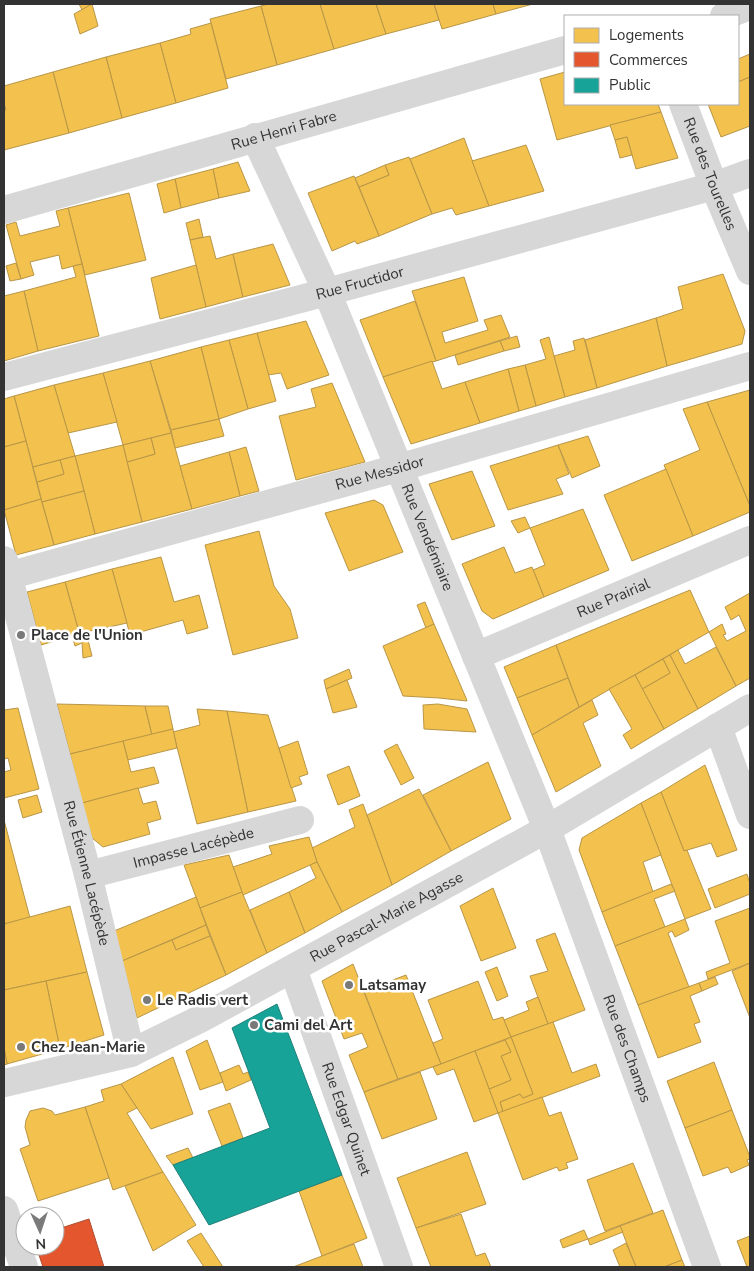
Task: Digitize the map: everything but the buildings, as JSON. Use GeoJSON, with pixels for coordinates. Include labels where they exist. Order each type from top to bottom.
{"type":"FeatureCollection","features":[{"type":"Feature","properties":{"kind":"street"},"geometry":{"type":"LineString","coordinates":[[727,15],[750,6]]}},
{"type":"Feature","properties":{"kind":"street","name":"Rue Henri Fabre"},"geometry":{"type":"LineString","coordinates":[[4,210],[564,50]]}},
{"type":"Feature","properties":{"kind":"street","name":"Rue des Tourelles"},"geometry":{"type":"LineString","coordinates":[[683,105],[714,186],[750,271]]}},
{"type":"Feature","properties":{"kind":"street","name":"Rue Vendémiaire"},"geometry":{"type":"LineString","coordinates":[[255,137],[327,292],[547,829]]}},
{"type":"Feature","properties":{"kind":"street","name":"Rue Fructidor"},"geometry":{"type":"LineString","coordinates":[[4,377],[327,292],[714,186],[750,173]]}},
{"type":"Feature","properties":{"kind":"street","name":"Rue Messidor"},"geometry":{"type":"LineString","coordinates":[[5,571],[398,468],[750,366]]}},
{"type":"Feature","properties":{"kind":"street","name":"Rue Prairial"},"geometry":{"type":"LineString","coordinates":[[476,656],[750,540]]}},
{"type":"Feature","properties":{"kind":"street","name":"Rue Étienne Lacépède"},"geometry":{"type":"LineString","coordinates":[[5,571],[88,875],[131,1053]]}},
{"type":"Feature","properties":{"kind":"street","name":"Rue Pascal-Marie Agasse"},"geometry":{"type":"LineString","coordinates":[[4,1082],[131,1053],[202,1018],[547,829],[750,708]]}},
{"type":"Feature","properties":{"kind":"street"},"geometry":{"type":"LineString","coordinates":[[718,727],[750,815]]}},
{"type":"Feature","properties":{"kind":"street","name":"Impasse Lacépède"},"geometry":{"type":"LineString","coordinates":[[88,875],[300,820]]}},
{"type":"Feature","properties":{"kind":"street","name":"Rue des Champs"},"geometry":{"type":"LineString","coordinates":[[547,829],[707,1267]]}},
{"type":"Feature","properties":{"kind":"street","name":"Rue Edgar Quinet"},"geometry":{"type":"LineString","coordinates":[[293,969],[399,1267]]}},
{"type":"Feature","properties":{"kind":"street"},"geometry":{"type":"LineString","coordinates":[[4,1210],[24,1267]]}},
{"type":"Feature","properties":{"kind":"place","name":"Place de l'Union"},"geometry":{"type":"Point","coordinates":[21,635]}},
{"type":"Feature","properties":{"kind":"place","name":"Latsamay"},"geometry":{"type":"Point","coordinates":[349,985]}},
{"type":"Feature","properties":{"kind":"place","name":"Le Radis vert"},"geometry":{"type":"Point","coordinates":[147,1000]}},
{"type":"Feature","properties":{"kind":"place","name":"Cami del Art"},"geometry":{"type":"Point","coordinates":[254,1025]}},
{"type":"Feature","properties":{"kind":"place","name":"Chez Jean-Marie"},"geometry":{"type":"Point","coordinates":[21,1047]}}]}
